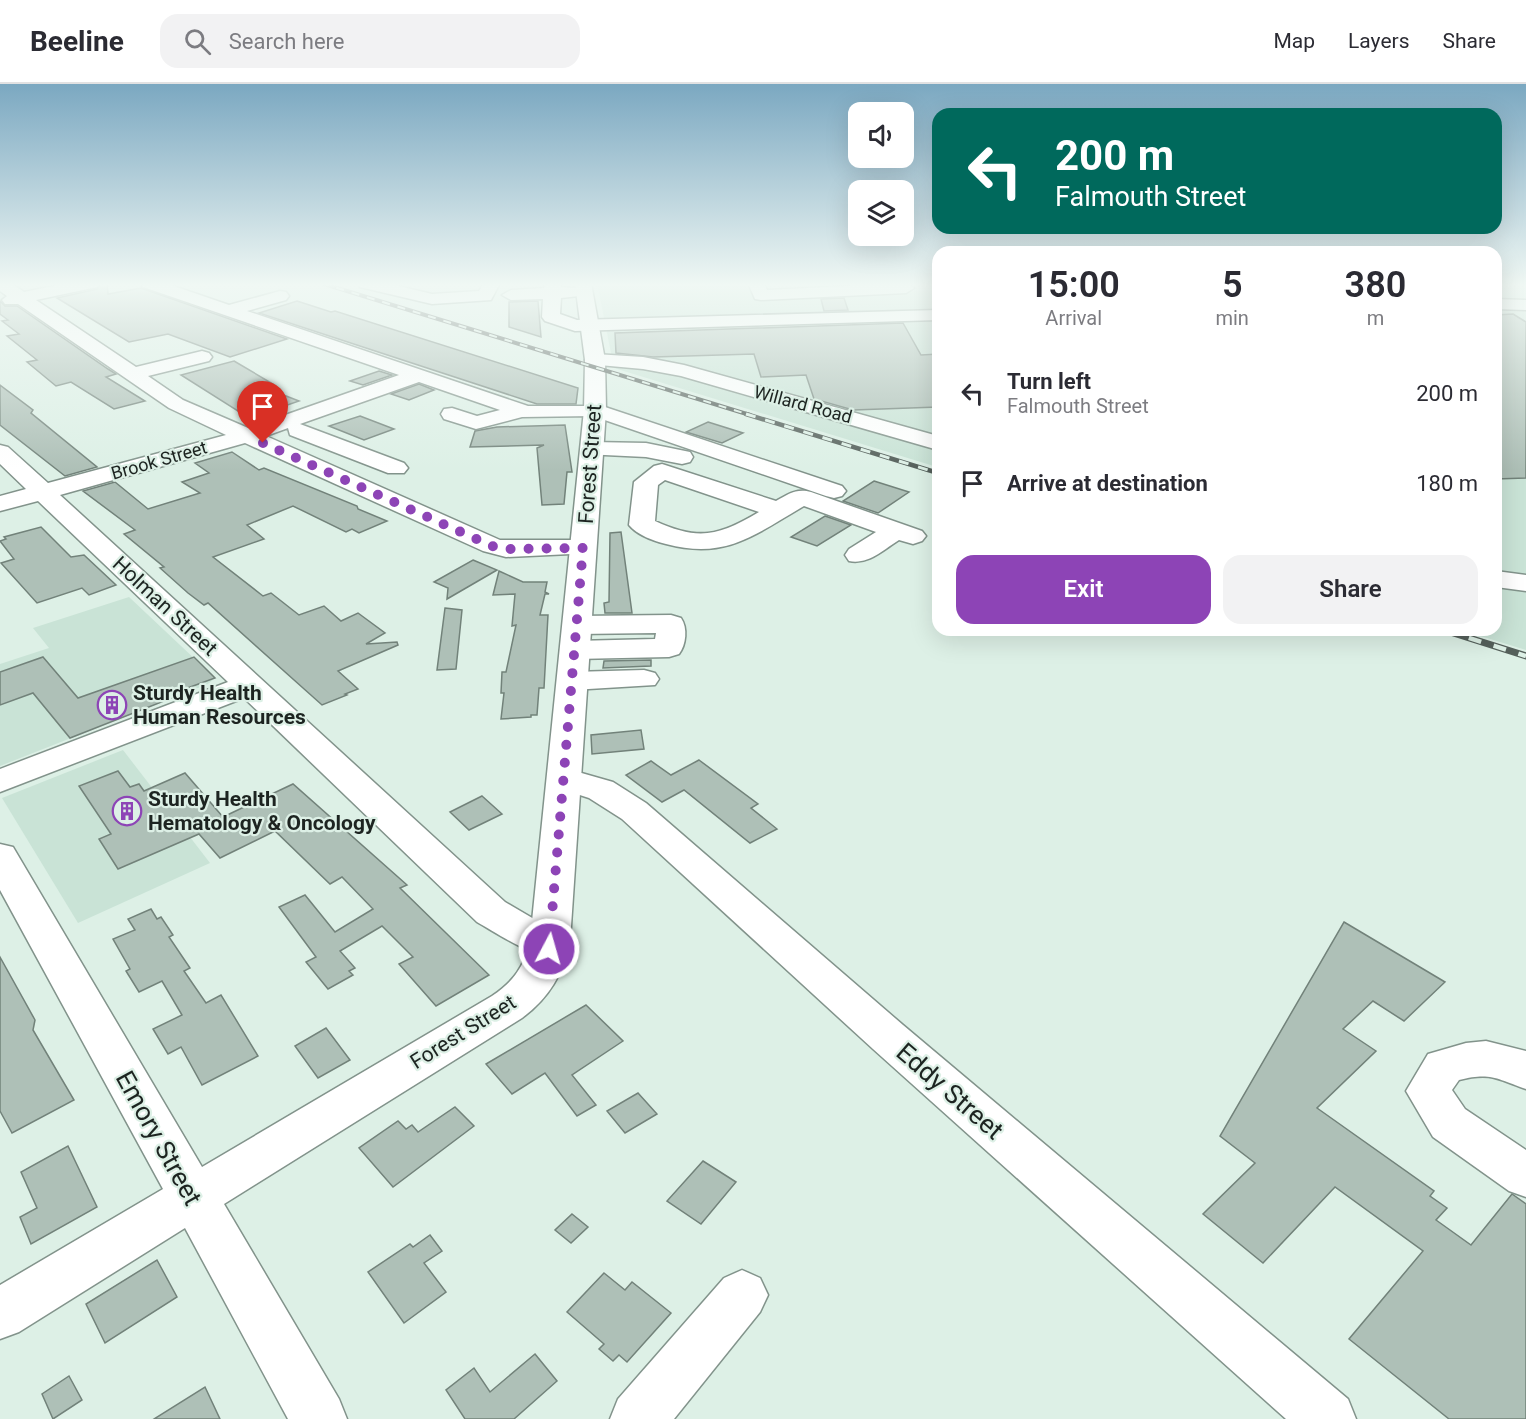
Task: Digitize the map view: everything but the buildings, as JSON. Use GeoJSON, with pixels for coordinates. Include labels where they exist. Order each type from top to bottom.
{"type":"FeatureCollection","features":[{"type":"Feature","properties":{"kind":"street"},"geometry":{"type":"LineString","coordinates":[[90,345],[176,404],[492,546],[506,549],[583,548]]}},
{"type":"Feature","properties":{"kind":"street"},"geometry":{"type":"LineString","coordinates":[[333,345],[522,411],[536,413],[595,410],[834,491]]}},
{"type":"Feature","properties":{"kind":"street","name":"Forest Street"},"geometry":{"type":"LineString","coordinates":[[0,1314],[516,1001],[539,977],[550,941],[564,778],[595,410],[593,345]]}},
{"type":"Feature","properties":{"kind":"street","name":"Willard Road"},"geometry":{"type":"LineString","coordinates":[[599,345],[643,363],[678,369],[932,441]]}},
{"type":"Feature","properties":{"kind":"street"},"geometry":{"type":"LineString","coordinates":[[132,374],[202,357]]}},
{"type":"Feature","properties":{"kind":"street","name":"Brook Street"},"geometry":{"type":"LineString","coordinates":[[0,504],[246,435],[419,375]]}},
{"type":"Feature","properties":{"kind":"street"},"geometry":{"type":"LineString","coordinates":[[452,414],[476,423],[522,411]]}},
{"type":"Feature","properties":{"kind":"street"},"geometry":{"type":"LineString","coordinates":[[298,430],[396,468]]}},
{"type":"Feature","properties":{"kind":"street"},"geometry":{"type":"LineString","coordinates":[[295,457],[332,443]]}},
{"type":"Feature","properties":{"kind":"street"},"geometry":{"type":"LineString","coordinates":[[592,449],[646,450],[680,456],[904,533],[858,555]]}},
{"type":"Feature","properties":{"kind":"street","name":"Holman Street"},"geometry":{"type":"LineString","coordinates":[[0,452],[491,912],[520,929],[550,941]]}},
{"type":"Feature","properties":{"kind":"street"},"geometry":{"type":"LineString","coordinates":[[778,510],[662,471],[646,482],[642,525],[663,536],[695,544],[709,544],[726,539],[778,510],[801,497]]}},
{"type":"Feature","properties":{"kind":"street"},"geometry":{"type":"LineString","coordinates":[[1502,580],[1526,583]]}},
{"type":"Feature","properties":{"kind":"street"},"geometry":{"type":"LineString","coordinates":[[574,652],[644,679]]}},
{"type":"Feature","properties":{"kind":"street"},"geometry":{"type":"LineString","coordinates":[[0,781],[249,685]]}},
{"type":"Feature","properties":{"kind":"street","name":"Eddy Street"},"geometry":{"type":"LineString","coordinates":[[564,778],[601,789],[634,811],[888,1037],[1328,1419]]}},
{"type":"Feature","properties":{"kind":"street","name":"Emory Street"},"geometry":{"type":"LineString","coordinates":[[0,856],[319,1419]]}},
{"type":"Feature","properties":{"kind":"street"},"geometry":{"type":"LineString","coordinates":[[1526,1071],[1513,1063],[1477,1056],[1444,1066],[1428,1091],[1449,1123],[1526,1176]]}},
{"type":"Feature","properties":{"kind":"street"},"geometry":{"type":"LineString","coordinates":[[638,1419],[742,1295]]}},
{"type":"Feature","properties":{"kind":"shaded area"},"geometry":{"type":"Polygon","coordinates":[[[609,345],[932,345],[932,465],[614,368],[609,345]]]}},
{"type":"Feature","properties":{"kind":"shaded area"},"geometry":{"type":"Polygon","coordinates":[[[1502,345],[1526,345],[1526,650],[1480,636],[1502,636],[1502,345]]]}},
{"type":"Feature","properties":{"kind":"shaded area"},"geometry":{"type":"Polygon","coordinates":[[[129,597],[215,678],[208,684],[0,766],[0,664],[49,648],[33,628],[129,597]]]}},
{"type":"Feature","properties":{"kind":"shaded area"},"geometry":{"type":"Polygon","coordinates":[[[123,750],[210,863],[78,923],[2,798],[123,750]]]}},
{"type":"Feature","properties":{"kind":"railway"},"geometry":{"type":"LineString","coordinates":[[523,345],[750,415]]}},
{"type":"Feature","properties":{"kind":"railway"},"geometry":{"type":"LineString","coordinates":[[746,414],[932,471]]}},
{"type":"Feature","properties":{"kind":"railway"},"geometry":{"type":"LineString","coordinates":[[1463,636],[1526,656]]}},
{"type":"Feature","properties":{"kind":"place","name":"Sturdy Health Human Resources"},"geometry":{"type":"Point","coordinates":[112,705]}},
{"type":"Feature","properties":{"kind":"place","name":"Sturdy Health Hematology & Oncology"},"geometry":{"type":"Point","coordinates":[127,811]}},
{"type":"Feature","properties":{"kind":"route"},"geometry":{"type":"LineString","coordinates":[[263,443],[492,546],[506,549],[583,548],[549,949]]}}]}
